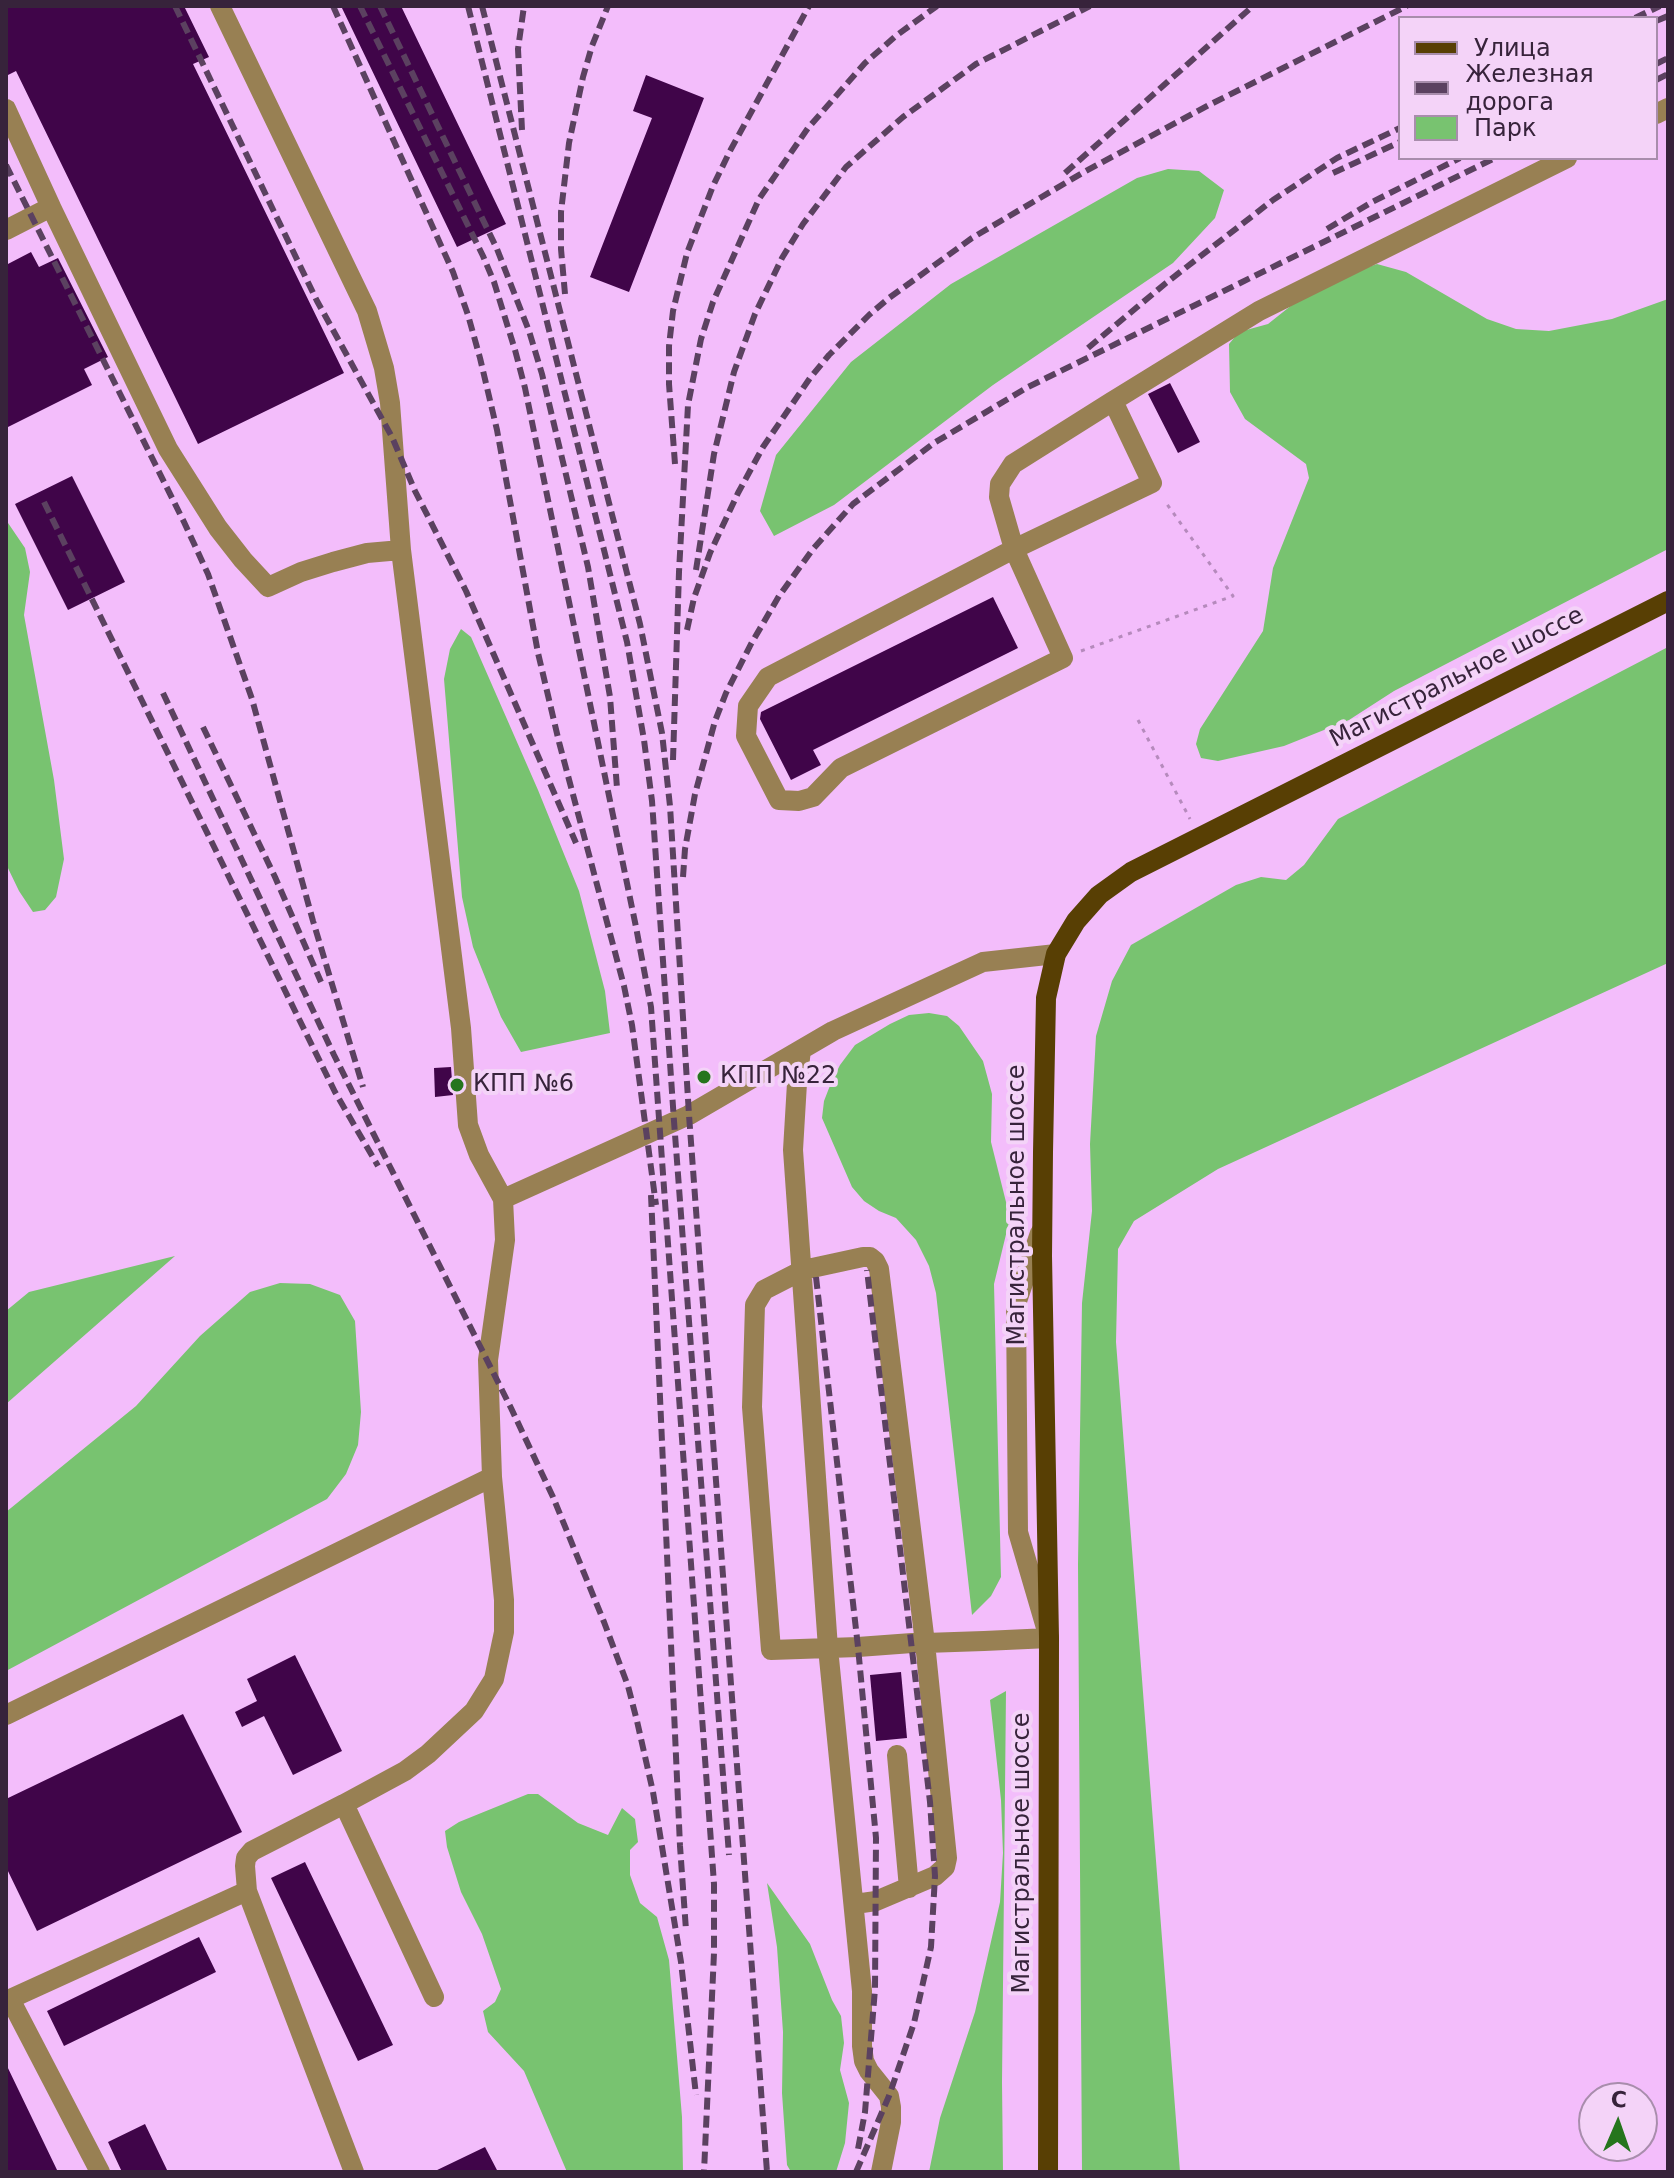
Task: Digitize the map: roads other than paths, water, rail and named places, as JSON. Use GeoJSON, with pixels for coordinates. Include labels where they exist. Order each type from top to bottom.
{"type":"FeatureCollection","features":[{"type":"Feature","properties":{"kind":"main road","name":"Магистральное шоссе"},"geometry":{"type":"LineString","coordinates":[[1048,2172],[1049,1638],[1042,1228],[1045,1013],[1056,954],[1076,921],[1099,895],[1131,872],[1668,601]]}},
{"type":"Feature","properties":{"kind":"lane"},"geometry":{"type":"LineString","coordinates":[[220,6],[367,311],[377,340],[390,403],[401,550],[458,1003],[468,1125],[479,1155],[503,1199],[505,1240],[488,1360],[492,1477],[504,1600],[504,1632],[494,1679],[474,1711],[405,1771],[252,1851],[246,1858],[247,1891],[354,2172]]}},
{"type":"Feature","properties":{"kind":"lane"},"geometry":{"type":"LineString","coordinates":[[6,109],[168,449],[218,528],[243,560],[268,587],[333,562],[367,553],[401,550]]}},
{"type":"Feature","properties":{"kind":"lane"},"geometry":{"type":"LineString","coordinates":[[1113,401],[1152,483],[1014,549],[768,677],[748,706],[746,736],[779,800],[799,801],[813,797],[841,768],[1063,658],[1014,549],[999,497],[1000,484],[1013,464],[1113,401],[1259,311],[1563,160]]}},
{"type":"Feature","properties":{"kind":"lane"},"geometry":{"type":"LineString","coordinates":[[6,230],[51,207]]}},
{"type":"Feature","properties":{"kind":"lane"},"geometry":{"type":"LineString","coordinates":[[503,1199],[689,1115],[833,1031],[983,962],[1056,954]]}},
{"type":"Feature","properties":{"kind":"lane"},"geometry":{"type":"LineString","coordinates":[[801,1050],[793,1150],[828,1648],[855,1904],[864,2061],[889,2096],[891,2107],[881,2172]]}},
{"type":"Feature","properties":{"kind":"lane"},"geometry":{"type":"LineString","coordinates":[[855,1904],[876,1901],[942,1872],[947,1858],[925,1643],[879,1269],[870,1257],[863,1257],[803,1270],[764,1290],[755,1305],[752,1407],[771,1650],[828,1648],[925,1643],[1049,1638],[1018,1532],[1016,1304],[1042,1228]]}},
{"type":"Feature","properties":{"kind":"lane"},"geometry":{"type":"LineString","coordinates":[[6,1715],[492,1477]]}},
{"type":"Feature","properties":{"kind":"lane"},"geometry":{"type":"LineString","coordinates":[[897,1755],[909,1888]]}},
{"type":"Feature","properties":{"kind":"lane"},"geometry":{"type":"LineString","coordinates":[[344,1804],[434,1997]]}},
{"type":"Feature","properties":{"kind":"lane"},"geometry":{"type":"LineString","coordinates":[[100,2172],[10,1999],[247,1891]]}},
{"type":"Feature","properties":{"kind":"railway"},"geometry":{"type":"LineString","coordinates":[[175,6],[317,301],[392,437],[415,491],[466,591],[576,843]]}},
{"type":"Feature","properties":{"kind":"railway"},"geometry":{"type":"LineString","coordinates":[[333,6],[453,272],[480,358],[497,430],[538,653],[624,986],[656,1205]]}},
{"type":"Feature","properties":{"kind":"railway"},"geometry":{"type":"LineString","coordinates":[[360,6],[483,256],[515,350],[651,1007],[714,1884],[704,2172]]}},
{"type":"Feature","properties":{"kind":"railway"},"geometry":{"type":"LineString","coordinates":[[380,6],[497,249],[529,331],[588,567],[610,697],[617,788]]}},
{"type":"Feature","properties":{"kind":"railway"},"geometry":{"type":"LineString","coordinates":[[468,6],[627,642],[644,740],[652,801],[729,1855]]}},
{"type":"Feature","properties":{"kind":"railway"},"geometry":{"type":"LineString","coordinates":[[482,6],[640,624],[662,733],[670,806],[689,1115],[767,2172]]}},
{"type":"Feature","properties":{"kind":"railway"},"geometry":{"type":"LineString","coordinates":[[522,130],[518,49],[524,6]]}},
{"type":"Feature","properties":{"kind":"railway"},"geometry":{"type":"LineString","coordinates":[[565,294],[561,212],[569,143],[583,77],[608,6]]}},
{"type":"Feature","properties":{"kind":"railway"},"geometry":{"type":"LineString","coordinates":[[675,464],[669,346],[673,311],[687,253],[730,151],[809,6]]}},
{"type":"Feature","properties":{"kind":"railway"},"geometry":{"type":"LineString","coordinates":[[673,760],[688,405],[701,339],[713,302],[759,199],[808,128],[865,63],[937,6]]}},
{"type":"Feature","properties":{"kind":"railway"},"geometry":{"type":"LineString","coordinates":[[696,570],[714,454],[734,372],[755,314],[782,258],[803,224],[846,167],[903,117],[976,64],[1090,6]]}},
{"type":"Feature","properties":{"kind":"railway"},"geometry":{"type":"LineString","coordinates":[[1065,173],[1253,6]]}},
{"type":"Feature","properties":{"kind":"railway"},"geometry":{"type":"LineString","coordinates":[[687,630],[694,598],[710,553],[763,447],[810,378],[869,315],[972,238],[1084,172],[1209,105],[1407,6]]}},
{"type":"Feature","properties":{"kind":"railway"},"geometry":{"type":"LineString","coordinates":[[1639,16],[1660,6]]}},
{"type":"Feature","properties":{"kind":"railway"},"geometry":{"type":"LineString","coordinates":[[1658,20],[1668,16]]}},
{"type":"Feature","properties":{"kind":"railway"},"geometry":{"type":"LineString","coordinates":[[1658,63],[1668,58]]}},
{"type":"Feature","properties":{"kind":"railway"},"geometry":{"type":"LineString","coordinates":[[1658,79],[1668,74]]}},
{"type":"Feature","properties":{"kind":"railway"},"geometry":{"type":"LineString","coordinates":[[1088,348],[1273,200],[1337,158],[1398,129]]}},
{"type":"Feature","properties":{"kind":"railway"},"geometry":{"type":"LineString","coordinates":[[1333,173],[1398,143]]}},
{"type":"Feature","properties":{"kind":"railway"},"geometry":{"type":"LineString","coordinates":[[1327,229],[1372,202],[1456,160]]}},
{"type":"Feature","properties":{"kind":"railway"},"geometry":{"type":"LineString","coordinates":[[683,877],[695,794],[726,693],[779,596],[813,549],[853,504],[934,443],[1028,387],[1491,160]]}},
{"type":"Feature","properties":{"kind":"railway"},"geometry":{"type":"LineString","coordinates":[[6,165],[208,574],[252,699],[313,921],[363,1087]]}},
{"type":"Feature","properties":{"kind":"railway"},"geometry":{"type":"LineString","coordinates":[[44,502],[335,1092],[378,1166]]}},
{"type":"Feature","properties":{"kind":"railway"},"geometry":{"type":"LineString","coordinates":[[163,693],[334,1055],[511,1408],[553,1497],[604,1622],[628,1686],[653,1792],[681,1962],[696,2095]]}},
{"type":"Feature","properties":{"kind":"railway"},"geometry":{"type":"LineString","coordinates":[[203,727],[321,982]]}},
{"type":"Feature","properties":{"kind":"railway"},"geometry":{"type":"LineString","coordinates":[[651,1195],[686,1930]]}},
{"type":"Feature","properties":{"kind":"railway"},"geometry":{"type":"LineString","coordinates":[[856,2172],[889,2096],[914,2023],[931,1947],[935,1876],[930,1802],[867,1270]]}},
{"type":"Feature","properties":{"kind":"railway"},"geometry":{"type":"LineString","coordinates":[[816,1277],[858,1647],[876,1838],[875,1989],[865,2112],[858,2149]]}},
{"type":"Feature","properties":{"kind":"place","name":"КПП №22"},"geometry":{"type":"Point","coordinates":[704,1077]}},
{"type":"Feature","properties":{"kind":"place","name":"КПП №6"},"geometry":{"type":"Point","coordinates":[457,1085]}}]}
